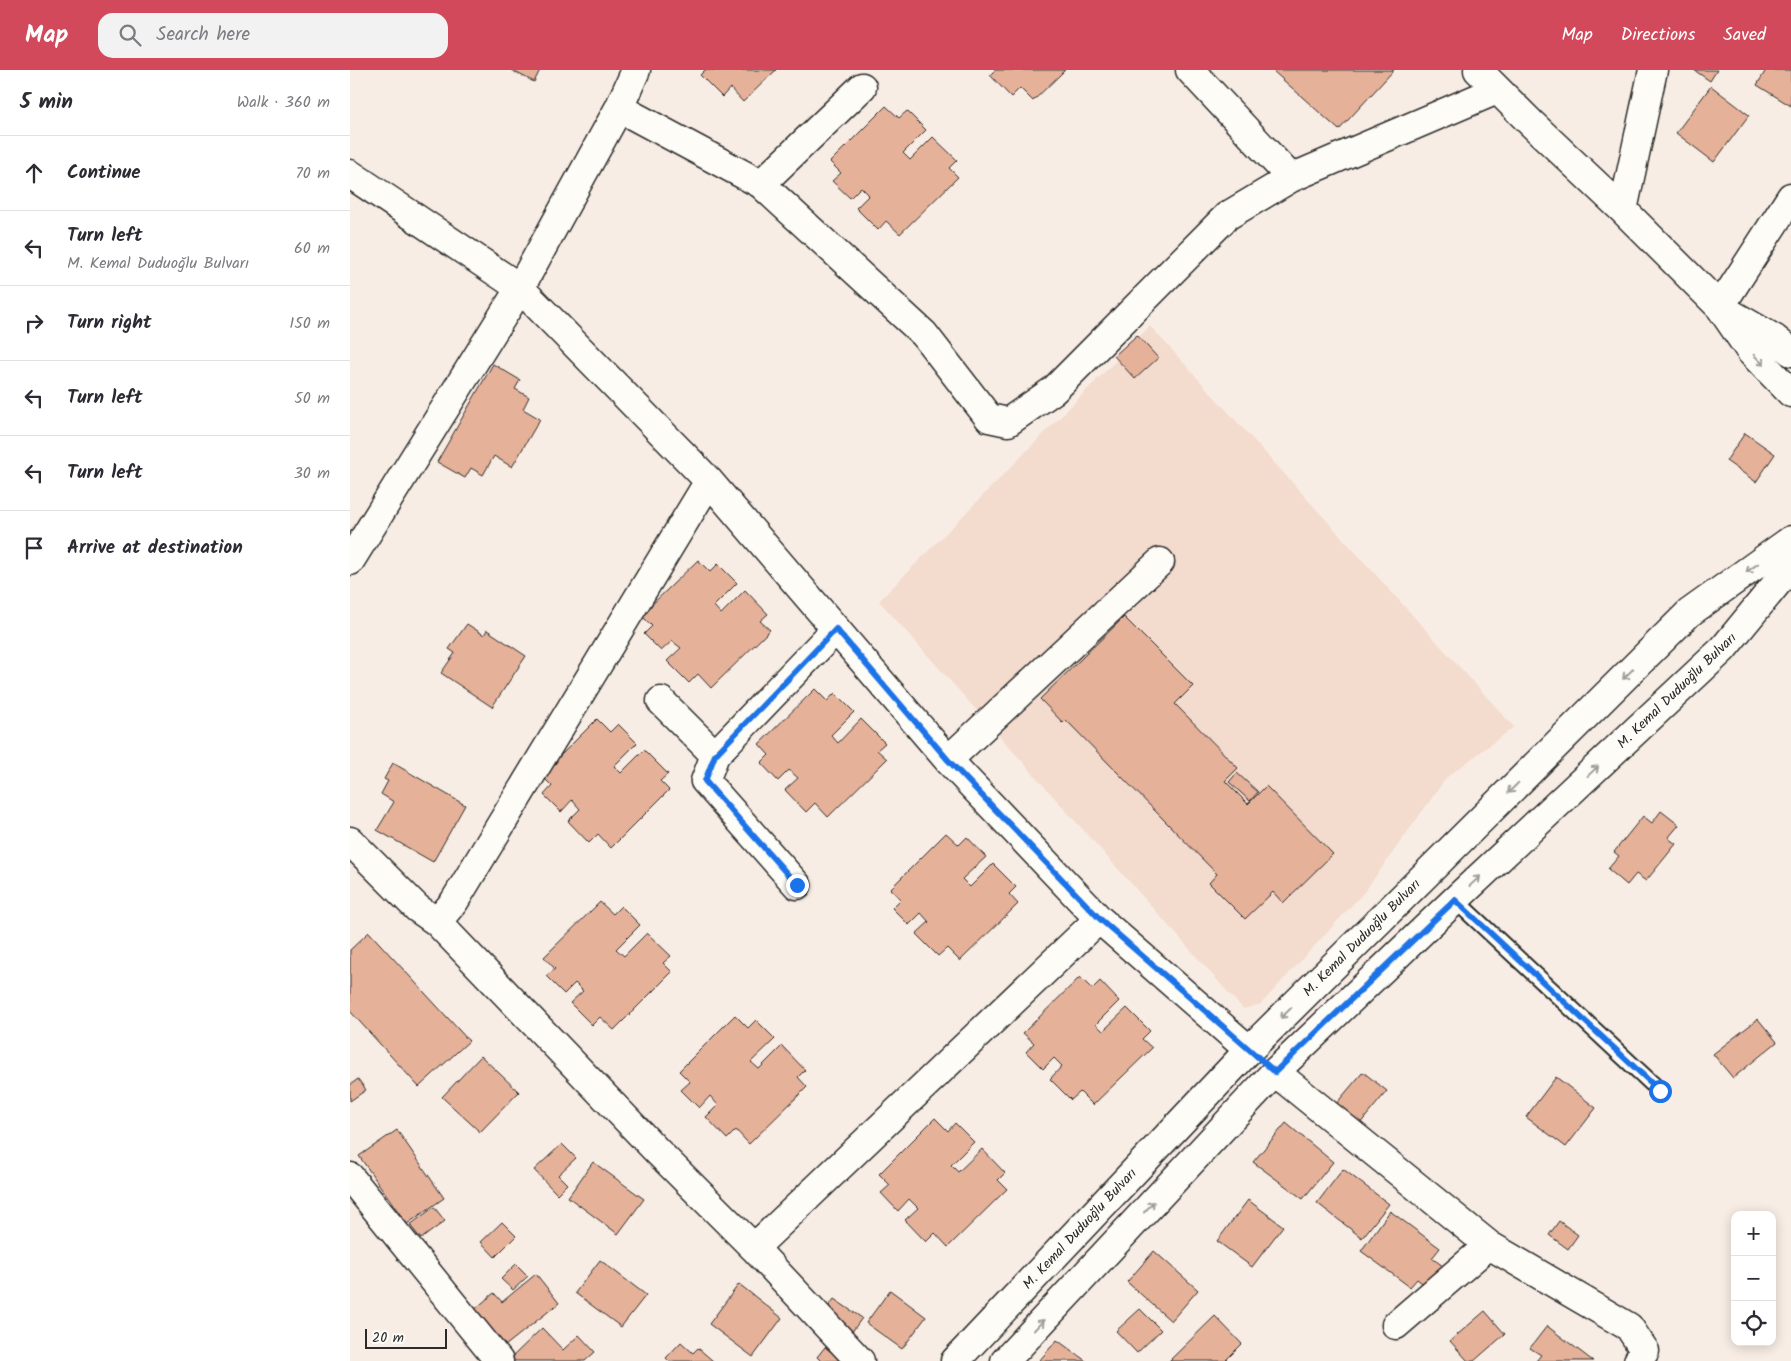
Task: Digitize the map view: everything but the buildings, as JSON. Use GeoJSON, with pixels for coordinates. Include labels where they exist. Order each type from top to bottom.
{"type":"FeatureCollection","features":[{"type":"Feature","properties":{"kind":"street"},"geometry":{"type":"LineString","coordinates":[[350,561],[520,288],[619,108],[636,70]]}},
{"type":"Feature","properties":{"kind":"street"},"geometry":{"type":"LineString","coordinates":[[1190,70],[1291,178]]}},
{"type":"Feature","properties":{"kind":"street"},"geometry":{"type":"LineString","coordinates":[[1478,70],[1720,307],[1751,352],[1791,393]]}},
{"type":"Feature","properties":{"kind":"street"},"geometry":{"type":"LineString","coordinates":[[1623,210],[1653,70]]}},
{"type":"Feature","properties":{"kind":"street"},"geometry":{"type":"LineString","coordinates":[[761,184],[862,87]]}},
{"type":"Feature","properties":{"kind":"street"},"geometry":{"type":"LineString","coordinates":[[619,108],[761,184],[924,334],[989,418],[1008,422],[1054,390],[1227,216],[1291,178],[1497,90]]}},
{"type":"Feature","properties":{"kind":"street"},"geometry":{"type":"LineString","coordinates":[[350,174],[520,288],[709,482],[948,760],[1099,918],[1275,1072],[1489,1245],[1629,1327],[1649,1358]]}},
{"type":"Feature","properties":{"kind":"street"},"geometry":{"type":"LineString","coordinates":[[1720,307],[1791,198]]}},
{"type":"Feature","properties":{"kind":"street"},"geometry":{"type":"LineString","coordinates":[[1720,307],[1775,340],[1791,352]]}},
{"type":"Feature","properties":{"kind":"street"},"geometry":{"type":"LineString","coordinates":[[437,922],[454,902],[709,482]]}},
{"type":"Feature","properties":{"kind":"street","name":"M. Kemal Duduoğlu Bulvarı"},"geometry":{"type":"LineString","coordinates":[[955,1361],[1249,1050],[1690,613],[1791,540]]}},
{"type":"Feature","properties":{"kind":"street"},"geometry":{"type":"LineString","coordinates":[[948,760],[1160,562]]}},
{"type":"Feature","properties":{"kind":"street","name":"M. Kemal Duduoğlu Bulvarı"},"geometry":{"type":"LineString","coordinates":[[1005,1361],[1275,1072],[1723,649],[1791,566]]}},
{"type":"Feature","properties":{"kind":"street"},"geometry":{"type":"LineString","coordinates":[[797,885],[705,781],[715,755],[836,629]]}},
{"type":"Feature","properties":{"kind":"street"},"geometry":{"type":"LineString","coordinates":[[661,701],[715,755]]}},
{"type":"Feature","properties":{"kind":"street"},"geometry":{"type":"LineString","coordinates":[[350,841],[417,908],[437,922],[656,1150],[754,1248],[860,1361]]}},
{"type":"Feature","properties":{"kind":"street"},"geometry":{"type":"LineString","coordinates":[[754,1248],[1099,918]]}},
{"type":"Feature","properties":{"kind":"street"},"geometry":{"type":"LineString","coordinates":[[350,1177],[499,1361]]}},
{"type":"Feature","properties":{"kind":"street"},"geometry":{"type":"LineString","coordinates":[[1396,1325],[1489,1245]]}},
{"type":"Feature","properties":{"kind":"lane"},"geometry":{"type":"LineString","coordinates":[[1455,900],[1660,1091]]}},
{"type":"Feature","properties":{"kind":"shaded area"},"geometry":{"type":"Polygon","coordinates":[[[1150,326],[1514,727],[1447,777],[1365,891],[1261,1004],[1243,1009],[879,601],[1150,326]]]}},
{"type":"Feature","properties":{"kind":"route"},"geometry":{"type":"LineString","coordinates":[[797,885],[705,781],[715,755],[836,629],[948,760],[1099,918],[1275,1072],[1455,900],[1660,1091]]}}]}
